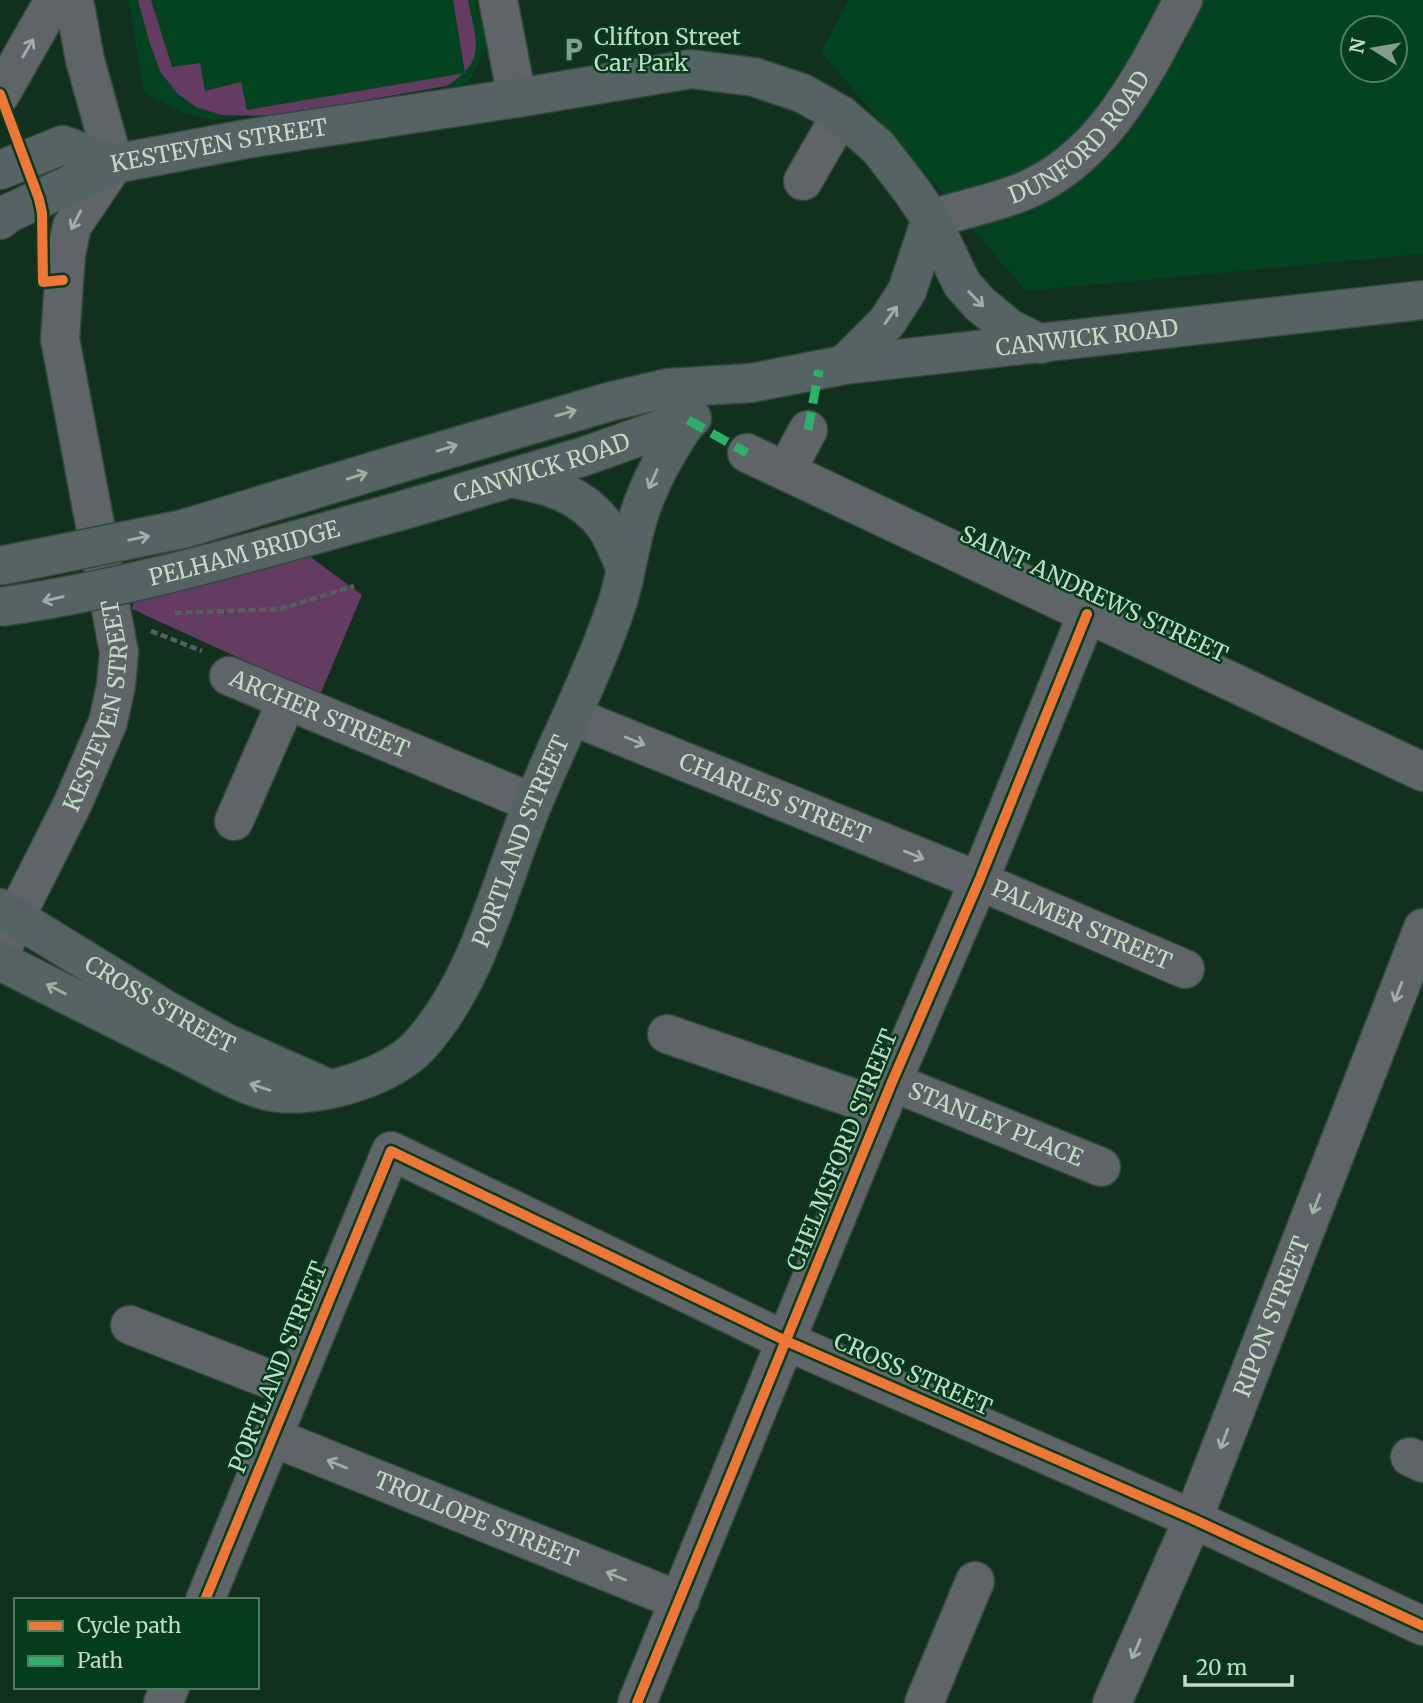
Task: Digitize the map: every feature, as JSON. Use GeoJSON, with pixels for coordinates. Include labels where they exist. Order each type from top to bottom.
{"type":"FeatureCollection","features":[{"type":"Feature","properties":{"kind":"main road","name":"KESTEVEN STREET"},"geometry":{"type":"LineString","coordinates":[[114,164],[246,139],[691,69],[754,77],[802,93],[841,115],[878,147],[931,219],[962,284],[979,304],[1009,327],[1041,344]]}},
{"type":"Feature","properties":{"kind":"main road"},"geometry":{"type":"LineString","coordinates":[[0,170],[63,145],[114,164]]}},
{"type":"Feature","properties":{"kind":"main road"},"geometry":{"type":"LineString","coordinates":[[0,220],[7,214],[114,164]]}},
{"type":"Feature","properties":{"kind":"main road"},"geometry":{"type":"LineString","coordinates":[[844,365],[887,322],[907,291],[931,219]]}},
{"type":"Feature","properties":{"kind":"main road","name":"CANWICK ROAD"},"geometry":{"type":"LineString","coordinates":[[394,465],[612,401],[668,388],[751,383],[844,365],[1423,300]]}},
{"type":"Feature","properties":{"kind":"main road","name":"CANWICK ROAD"},"geometry":{"type":"LineString","coordinates":[[404,510],[515,479],[688,421],[751,383]]}},
{"type":"Feature","properties":{"kind":"main road","name":"PORTLAND STREET"},"geometry":{"type":"LineString","coordinates":[[365,1080],[389,1069],[417,1049],[443,1016],[472,962],[533,803],[572,716],[618,600],[640,512],[651,484],[666,452],[688,421]]}},
{"type":"Feature","properties":{"kind":"main road","name":"PELHAM BRIDGE"},"geometry":{"type":"LineString","coordinates":[[0,566],[183,529],[394,465]]}},
{"type":"Feature","properties":{"kind":"main road"},"geometry":{"type":"LineString","coordinates":[[515,479],[542,483],[563,491],[589,507],[607,528],[625,567]]}},
{"type":"Feature","properties":{"kind":"main road","name":"PELHAM BRIDGE"},"geometry":{"type":"LineString","coordinates":[[0,607],[40,602],[219,561],[404,510]]}},
{"type":"Feature","properties":{"kind":"main road","name":"CROSS STREET"},"geometry":{"type":"LineString","coordinates":[[8,912],[214,1037],[327,1088]]}},
{"type":"Feature","properties":{"kind":"main road","name":"CROSS STREET"},"geometry":{"type":"LineString","coordinates":[[0,961],[134,1029],[264,1090],[295,1094],[365,1080]]}},
{"type":"Feature","properties":{"kind":"street"},"geometry":{"type":"LineString","coordinates":[[0,95],[54,0]]}},
{"type":"Feature","properties":{"kind":"street"},"geometry":{"type":"LineString","coordinates":[[74,0],[85,60],[114,164]]}},
{"type":"Feature","properties":{"kind":"street"},"geometry":{"type":"LineString","coordinates":[[498,0],[517,98]]}},
{"type":"Feature","properties":{"kind":"street","name":"DUNFORD ROAD"},"geometry":{"type":"LineString","coordinates":[[931,219],[1020,193],[1050,178],[1076,160],[1104,131],[1139,80],[1183,0]]}},
{"type":"Feature","properties":{"kind":"street"},"geometry":{"type":"LineString","coordinates":[[803,181],[841,115]]}},
{"type":"Feature","properties":{"kind":"street","name":"KESTEVEN STREET"},"geometry":{"type":"LineString","coordinates":[[0,955],[8,912],[72,803],[108,722],[116,685],[119,652],[60,339],[66,254],[72,226],[114,164]]}},
{"type":"Feature","properties":{"kind":"street"},"geometry":{"type":"LineString","coordinates":[[786,471],[808,429]]}},
{"type":"Feature","properties":{"kind":"street","name":"SAINT ANDREWS STREET"},"geometry":{"type":"LineString","coordinates":[[747,453],[1423,772]]}},
{"type":"Feature","properties":{"kind":"street","name":"CHELMSFORD STREET"},"geometry":{"type":"LineString","coordinates":[[637,1703],[887,1095],[979,881],[1087,614]]}},
{"type":"Feature","properties":{"kind":"street","name":"ARCHER STREET"},"geometry":{"type":"LineString","coordinates":[[229,676],[533,803]]}},
{"type":"Feature","properties":{"kind":"street"},"geometry":{"type":"LineString","coordinates":[[234,821],[287,700]]}},
{"type":"Feature","properties":{"kind":"street","name":"CHARLES STREET"},"geometry":{"type":"LineString","coordinates":[[572,716],[979,881]]}},
{"type":"Feature","properties":{"kind":"street","name":"PALMER STREET"},"geometry":{"type":"LineString","coordinates":[[979,881],[1185,969]]}},
{"type":"Feature","properties":{"kind":"street","name":"RIPON STREET"},"geometry":{"type":"LineString","coordinates":[[1112,1703],[1193,1519],[1423,928]]}},
{"type":"Feature","properties":{"kind":"street","name":"STANLEY PLACE"},"geometry":{"type":"LineString","coordinates":[[667,1034],[887,1095],[1101,1167]]}},
{"type":"Feature","properties":{"kind":"street","name":"CROSS STREET"},"geometry":{"type":"LineString","coordinates":[[391,1151],[786,1341],[1193,1519],[1423,1626]]}},
{"type":"Feature","properties":{"kind":"street","name":"PORTLAND STREET"},"geometry":{"type":"LineString","coordinates":[[206,1598],[391,1151]]}},
{"type":"Feature","properties":{"kind":"street"},"geometry":{"type":"LineString","coordinates":[[130,1325],[292,1388]]}},
{"type":"Feature","properties":{"kind":"street","name":"TROLLOPE STREET"},"geometry":{"type":"LineString","coordinates":[[272,1437],[680,1601]]}},
{"type":"Feature","properties":{"kind":"street"},"geometry":{"type":"LineString","coordinates":[[924,1703],[975,1581]]}},
{"type":"Feature","properties":{"kind":"path"},"geometry":{"type":"LineString","coordinates":[[111,615],[279,609],[354,586]]}},
{"type":"Feature","properties":{"kind":"shaded area"},"geometry":{"type":"Polygon","coordinates":[[[129,0],[475,0],[487,46],[468,84],[214,120],[184,113],[144,93],[129,0]]]}},
{"type":"Feature","properties":{"kind":"shaded area"},"geometry":{"type":"Polygon","coordinates":[[[138,0],[151,0],[172,67],[200,63],[205,91],[241,82],[247,110],[463,73],[446,86],[275,116],[222,115],[196,107],[178,94],[161,73],[138,0]]]}},
{"type":"Feature","properties":{"kind":"shaded area"},"geometry":{"type":"Polygon","coordinates":[[[453,0],[468,0],[474,27],[474,59],[465,71],[453,0]]]}},
{"type":"Feature","properties":{"kind":"shaded area"},"geometry":{"type":"Polygon","coordinates":[[[849,0],[1423,0],[1423,254],[1026,291],[821,52],[849,0]]]}},
{"type":"Feature","properties":{"kind":"shaded area"},"geometry":{"type":"Polygon","coordinates":[[[301,550],[362,595],[320,695],[132,609],[139,586],[301,550]]]}},
{"type":"Feature","properties":{"kind":"marked path"},"geometry":{"type":"LineString","coordinates":[[808,430],[819,370]]}},
{"type":"Feature","properties":{"kind":"marked path"},"geometry":{"type":"LineString","coordinates":[[688,420],[747,453]]}},
{"type":"Feature","properties":{"kind":"cycle path"},"geometry":{"type":"LineString","coordinates":[[0,94],[39,199],[42,213],[43,282],[63,280]]}},
{"type":"Feature","properties":{"kind":"cycle path"},"geometry":{"type":"LineString","coordinates":[[637,1703],[892,1082],[979,881],[1087,614]]}},
{"type":"Feature","properties":{"kind":"cycle path"},"geometry":{"type":"LineString","coordinates":[[206,1598],[391,1151],[786,1341],[1193,1519],[1423,1626]]}},
{"type":"Feature","properties":{"kind":"place","name":"Clifton Street Car Park"},"geometry":{"type":"Point","coordinates":[574,50]}}]}
